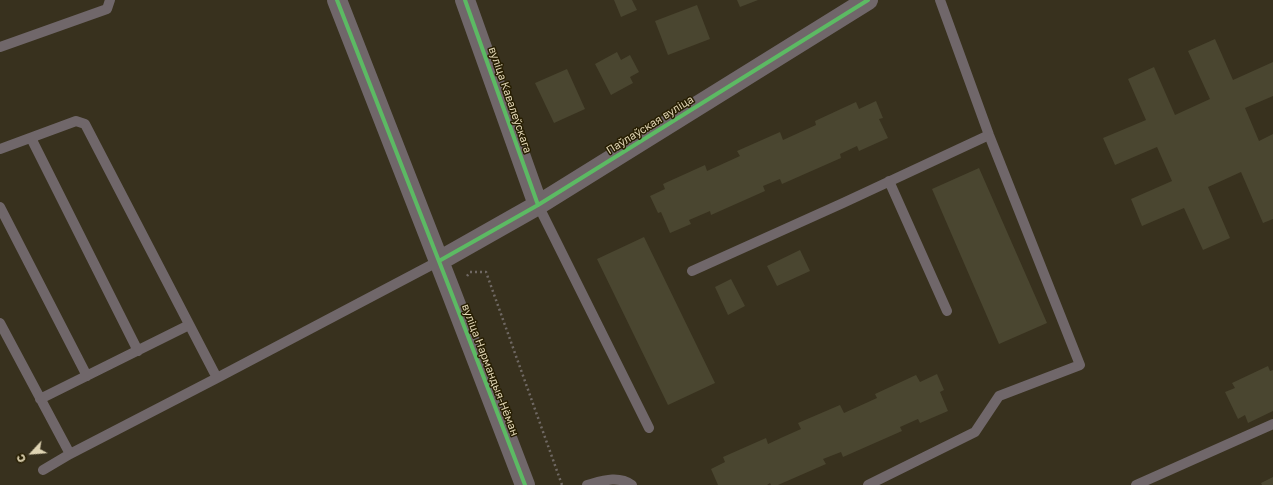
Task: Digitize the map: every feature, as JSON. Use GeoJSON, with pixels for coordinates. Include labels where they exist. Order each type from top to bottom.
{"type":"FeatureCollection","features":[{"type":"Feature","properties":{"kind":"street","name":"вуліца Нармандыя-Нёман"},"geometry":{"type":"LineString","coordinates":[[337,0],[525,485]]}},
{"type":"Feature","properties":{"kind":"street","name":"вуліца Кавалеўскага"},"geometry":{"type":"LineString","coordinates":[[465,0],[538,205]]}},
{"type":"Feature","properties":{"kind":"street","name":"Паўлаўская вуліца"},"geometry":{"type":"LineString","coordinates":[[439,261],[538,205],[868,0]]}},
{"type":"Feature","properties":{"kind":"lane"},"geometry":{"type":"LineString","coordinates":[[0,47],[107,9],[110,0]]}},
{"type":"Feature","properties":{"kind":"lane"},"geometry":{"type":"LineString","coordinates":[[868,485],[975,432],[999,396],[1080,365],[989,135],[940,0]]}},
{"type":"Feature","properties":{"kind":"lane"},"geometry":{"type":"LineString","coordinates":[[0,149],[76,121],[85,124],[217,378]]}},
{"type":"Feature","properties":{"kind":"lane"},"geometry":{"type":"LineString","coordinates":[[692,272],[989,135]]}},
{"type":"Feature","properties":{"kind":"lane"},"geometry":{"type":"LineString","coordinates":[[31,138],[138,351]]}},
{"type":"Feature","properties":{"kind":"lane"},"geometry":{"type":"LineString","coordinates":[[889,181],[948,311]]}},
{"type":"Feature","properties":{"kind":"lane"},"geometry":{"type":"LineString","coordinates":[[538,205],[649,428]]}},
{"type":"Feature","properties":{"kind":"lane"},"geometry":{"type":"LineString","coordinates":[[0,207],[87,376]]}},
{"type":"Feature","properties":{"kind":"lane"},"geometry":{"type":"LineString","coordinates":[[43,470],[70,454],[439,261]]}},
{"type":"Feature","properties":{"kind":"lane"},"geometry":{"type":"LineString","coordinates":[[0,323],[70,454]]}},
{"type":"Feature","properties":{"kind":"lane"},"geometry":{"type":"LineString","coordinates":[[40,399],[189,325]]}},
{"type":"Feature","properties":{"kind":"lane"},"geometry":{"type":"LineString","coordinates":[[1136,485],[1273,424]]}},
{"type":"Feature","properties":{"kind":"lane"},"geometry":{"type":"LineString","coordinates":[[586,485],[612,479],[627,481],[632,485]]}},
{"type":"Feature","properties":{"kind":"path"},"geometry":{"type":"LineString","coordinates":[[486,272],[562,485]]}},
{"type":"Feature","properties":{"kind":"building"},"geometry":{"type":"Polygon","coordinates":[[[614,0],[632,0],[637,10],[621,17],[614,0]]]}},
{"type":"Feature","properties":{"kind":"building"},"geometry":{"type":"Polygon","coordinates":[[[737,0],[758,0],[740,7],[737,0]]]}},
{"type":"Feature","properties":{"kind":"building"},"geometry":{"type":"Polygon","coordinates":[[[697,5],[710,39],[668,55],[655,21],[697,5]]]}},
{"type":"Feature","properties":{"kind":"building"},"geometry":{"type":"Polygon","coordinates":[[[1215,39],[1233,80],[1273,62],[1273,96],[1245,108],[1259,141],[1273,134],[1273,219],[1263,223],[1241,172],[1208,187],[1230,238],[1203,250],[1184,208],[1142,226],[1131,199],[1172,181],[1157,147],[1115,165],[1103,138],[1146,120],[1128,79],[1154,67],[1175,115],[1210,99],[1188,51],[1215,39]]]}},
{"type":"Feature","properties":{"kind":"building"},"geometry":{"type":"Polygon","coordinates":[[[617,52],[621,60],[630,55],[639,72],[630,77],[633,83],[611,95],[595,64],[617,52]]]}},
{"type":"Feature","properties":{"kind":"building"},"geometry":{"type":"Polygon","coordinates":[[[567,69],[585,109],[554,123],[535,83],[567,69]]]}},
{"type":"Feature","properties":{"kind":"building"},"geometry":{"type":"Polygon","coordinates":[[[876,101],[883,118],[879,119],[888,138],[859,151],[857,146],[840,154],[841,158],[782,184],[780,179],[763,186],[765,191],[711,215],[710,211],[689,220],[691,224],[670,233],[661,212],[658,213],[650,196],[665,189],[663,184],[705,165],[707,171],[740,156],[737,151],[780,132],[783,140],[816,125],[815,121],[856,102],[859,109],[876,101]]]}},
{"type":"Feature","properties":{"kind":"building"},"geometry":{"type":"Polygon","coordinates":[[[979,168],[1047,323],[999,344],[932,189],[979,168]]]}},
{"type":"Feature","properties":{"kind":"building"},"geometry":{"type":"Polygon","coordinates":[[[644,237],[715,383],[668,405],[597,259],[644,237]]]}},
{"type":"Feature","properties":{"kind":"building"},"geometry":{"type":"Polygon","coordinates":[[[800,250],[810,271],[777,286],[767,266],[800,250]]]}},
{"type":"Feature","properties":{"kind":"building"},"geometry":{"type":"Polygon","coordinates":[[[731,279],[745,306],[728,315],[715,287],[731,279]]]}},
{"type":"Feature","properties":{"kind":"building"},"geometry":{"type":"Polygon","coordinates":[[[1268,366],[1270,371],[1273,370],[1273,411],[1248,423],[1245,415],[1238,419],[1225,392],[1235,388],[1232,383],[1268,366]]]}},
{"type":"Feature","properties":{"kind":"building"},"geometry":{"type":"Polygon","coordinates":[[[937,374],[944,390],[940,392],[948,411],[920,423],[918,419],[900,427],[902,431],[843,457],[841,452],[823,459],[826,464],[778,485],[771,485],[770,483],[767,485],[718,485],[711,469],[725,462],[723,457],[766,438],[768,444],[801,429],[798,423],[840,405],[844,413],[877,398],[875,394],[916,375],[920,382],[937,374]]]}},
{"type":"Feature","properties":{"kind":"building"},"geometry":{"type":"Polygon","coordinates":[[[1273,477],[1273,485],[1262,485],[1261,483],[1273,477]]]}},
{"type":"Feature","properties":{"kind":"cycle path"},"geometry":{"type":"LineString","coordinates":[[337,0],[525,485]]}},
{"type":"Feature","properties":{"kind":"cycle path"},"geometry":{"type":"LineString","coordinates":[[465,0],[538,205]]}},
{"type":"Feature","properties":{"kind":"cycle path"},"geometry":{"type":"LineString","coordinates":[[439,261],[538,205],[868,0]]}}]}
